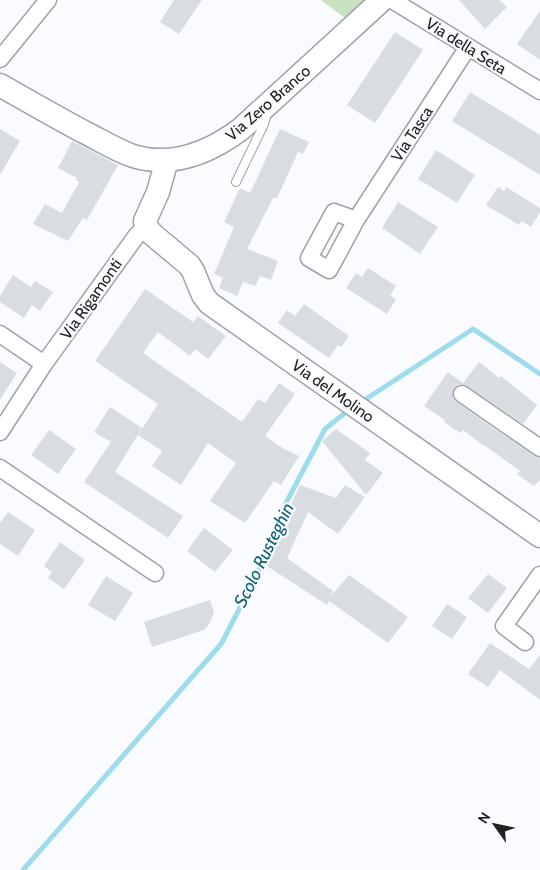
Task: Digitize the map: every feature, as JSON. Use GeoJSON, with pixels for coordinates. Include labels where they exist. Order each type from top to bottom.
{"type":"FeatureCollection","features":[{"type":"Feature","properties":{"kind":"street"},"geometry":{"type":"LineString","coordinates":[[0,59],[48,0]]}},
{"type":"Feature","properties":{"kind":"street","name":"Via Zero Branco"},"geometry":{"type":"LineString","coordinates":[[0,85],[132,156],[165,160],[186,158],[215,147],[264,110],[382,0]]}},
{"type":"Feature","properties":{"kind":"street","name":"Via della Seta"},"geometry":{"type":"LineString","coordinates":[[392,0],[540,91]]}},
{"type":"Feature","properties":{"kind":"street","name":"Via Tasca"},"geometry":{"type":"LineString","coordinates":[[356,220],[468,47]]}},
{"type":"Feature","properties":{"kind":"street","name":"Via Rigamonti"},"geometry":{"type":"LineString","coordinates":[[0,432],[44,364],[137,235],[146,227],[145,221],[158,192],[165,160]]}},
{"type":"Feature","properties":{"kind":"street","name":"Via del Molino"},"geometry":{"type":"LineString","coordinates":[[146,227],[188,265],[203,296],[209,303],[540,536]]}},
{"type":"Feature","properties":{"kind":"street"},"geometry":{"type":"LineString","coordinates":[[0,334],[44,364]]}},
{"type":"Feature","properties":{"kind":"street"},"geometry":{"type":"LineString","coordinates":[[462,394],[540,448]]}},
{"type":"Feature","properties":{"kind":"street"},"geometry":{"type":"LineString","coordinates":[[0,468],[155,573]]}},
{"type":"Feature","properties":{"kind":"street"},"geometry":{"type":"LineString","coordinates":[[525,642],[504,626],[540,575]]}},
{"type":"Feature","properties":{"kind":"lane"},"geometry":{"type":"LineString","coordinates":[[236,182],[264,124],[266,114],[264,110]]}},
{"type":"Feature","properties":{"kind":"green space"},"geometry":{"type":"Polygon","coordinates":[[[321,0],[371,0],[349,21],[321,0]]]}},
{"type":"Feature","properties":{"kind":"building"},"geometry":{"type":"Polygon","coordinates":[[[174,0],[202,0],[179,34],[160,22],[174,0]]]}},
{"type":"Feature","properties":{"kind":"building"},"geometry":{"type":"Polygon","coordinates":[[[459,0],[499,0],[507,7],[485,29],[459,0]]]}},
{"type":"Feature","properties":{"kind":"building"},"geometry":{"type":"Polygon","coordinates":[[[540,11],[540,60],[517,44],[540,11]]]}},
{"type":"Feature","properties":{"kind":"building"},"geometry":{"type":"Polygon","coordinates":[[[395,32],[423,50],[375,123],[347,105],[395,32]]]}},
{"type":"Feature","properties":{"kind":"building"},"geometry":{"type":"Polygon","coordinates":[[[470,92],[540,135],[540,175],[452,121],[470,92]]]}},
{"type":"Feature","properties":{"kind":"building"},"geometry":{"type":"Polygon","coordinates":[[[0,129],[20,141],[0,175],[0,129]]]}},
{"type":"Feature","properties":{"kind":"building"},"geometry":{"type":"Polygon","coordinates":[[[280,129],[309,142],[303,154],[298,152],[277,198],[273,198],[247,249],[278,261],[271,280],[260,276],[255,286],[243,282],[237,296],[219,288],[223,278],[214,274],[234,227],[224,222],[240,188],[250,193],[280,129]]]}},
{"type":"Feature","properties":{"kind":"building"},"geometry":{"type":"Polygon","coordinates":[[[72,141],[118,165],[87,220],[83,218],[68,241],[33,224],[45,204],[62,213],[79,182],[76,180],[77,178],[58,168],[72,141]]]}},
{"type":"Feature","properties":{"kind":"building"},"geometry":{"type":"Polygon","coordinates":[[[436,150],[475,175],[457,203],[418,179],[436,150]]]}},
{"type":"Feature","properties":{"kind":"building"},"geometry":{"type":"Polygon","coordinates":[[[498,187],[504,191],[506,187],[540,208],[540,212],[531,227],[522,221],[519,225],[486,205],[498,187]]]}},
{"type":"Feature","properties":{"kind":"building"},"geometry":{"type":"Polygon","coordinates":[[[398,202],[438,227],[420,254],[382,228],[398,202]]]}},
{"type":"Feature","properties":{"kind":"building"},"geometry":{"type":"Polygon","coordinates":[[[368,268],[396,286],[390,296],[396,299],[387,314],[346,288],[356,273],[362,277],[368,268]]]}},
{"type":"Feature","properties":{"kind":"building"},"geometry":{"type":"Polygon","coordinates":[[[13,275],[31,287],[35,281],[53,292],[40,311],[32,305],[24,318],[0,302],[0,296],[13,275]]]}},
{"type":"Feature","properties":{"kind":"building"},"geometry":{"type":"Polygon","coordinates":[[[145,289],[193,322],[198,316],[226,336],[208,359],[195,349],[190,356],[158,332],[143,353],[242,422],[258,399],[265,403],[279,383],[295,394],[265,436],[287,451],[299,456],[281,485],[274,481],[245,523],[210,501],[236,463],[208,443],[181,485],[152,466],[162,451],[138,435],[158,404],[95,361],[145,289]]]}},
{"type":"Feature","properties":{"kind":"building"},"geometry":{"type":"Polygon","coordinates":[[[304,304],[349,336],[341,347],[338,345],[329,358],[278,323],[287,310],[295,316],[304,304]]]}},
{"type":"Feature","properties":{"kind":"building"},"geometry":{"type":"Polygon","coordinates":[[[0,362],[17,373],[0,400],[0,362]]]}},
{"type":"Feature","properties":{"kind":"building"},"geometry":{"type":"Polygon","coordinates":[[[479,362],[499,378],[501,376],[537,405],[523,424],[462,384],[457,385],[454,389],[453,398],[456,402],[534,456],[540,458],[540,480],[534,486],[517,474],[520,471],[463,430],[460,433],[424,406],[448,372],[463,383],[479,362]]]}},
{"type":"Feature","properties":{"kind":"building"},"geometry":{"type":"Polygon","coordinates":[[[110,407],[142,428],[115,472],[183,516],[168,538],[84,482],[111,442],[94,432],[110,407]]]}},
{"type":"Feature","properties":{"kind":"building"},"geometry":{"type":"Polygon","coordinates":[[[336,429],[370,453],[365,460],[383,473],[366,495],[322,441],[336,429]]]}},
{"type":"Feature","properties":{"kind":"building"},"geometry":{"type":"Polygon","coordinates":[[[49,430],[76,449],[58,474],[31,455],[49,430]]]}},
{"type":"Feature","properties":{"kind":"building"},"geometry":{"type":"Polygon","coordinates":[[[300,485],[336,498],[345,485],[365,497],[338,534],[308,512],[287,558],[333,591],[331,596],[349,575],[408,617],[388,643],[329,601],[327,605],[264,564],[300,485]]]}},
{"type":"Feature","properties":{"kind":"building"},"geometry":{"type":"Polygon","coordinates":[[[8,512],[35,530],[18,556],[0,544],[0,523],[8,512]]]}},
{"type":"Feature","properties":{"kind":"building"},"geometry":{"type":"Polygon","coordinates":[[[204,528],[233,550],[215,572],[187,551],[204,528]]]}},
{"type":"Feature","properties":{"kind":"building"},"geometry":{"type":"Polygon","coordinates":[[[60,542],[85,560],[64,589],[48,578],[52,572],[44,566],[60,542]]]}},
{"type":"Feature","properties":{"kind":"building"},"geometry":{"type":"Polygon","coordinates":[[[488,574],[507,588],[488,613],[468,598],[488,574]]]}},
{"type":"Feature","properties":{"kind":"building"},"geometry":{"type":"Polygon","coordinates":[[[106,576],[133,593],[115,621],[88,605],[106,576]]]}},
{"type":"Feature","properties":{"kind":"building"},"geometry":{"type":"Polygon","coordinates":[[[210,600],[214,612],[210,623],[204,630],[152,647],[144,622],[210,600]]]}},
{"type":"Feature","properties":{"kind":"building"},"geometry":{"type":"Polygon","coordinates":[[[447,604],[467,617],[452,639],[432,626],[447,604]]]}},
{"type":"Feature","properties":{"kind":"building"},"geometry":{"type":"Polygon","coordinates":[[[490,643],[529,669],[540,655],[540,700],[500,670],[488,687],[468,674],[490,643]]]}},
{"type":"Feature","properties":{"kind":"waterway","name":"Scolo Rusteghin"},"geometry":{"type":"LineString","coordinates":[[360,403],[473,329],[540,374]]}},
{"type":"Feature","properties":{"kind":"waterway","name":"Scolo Rusteghin"},"geometry":{"type":"LineString","coordinates":[[23,870],[221,644],[256,577],[286,503],[325,429],[350,409]]}}]}
